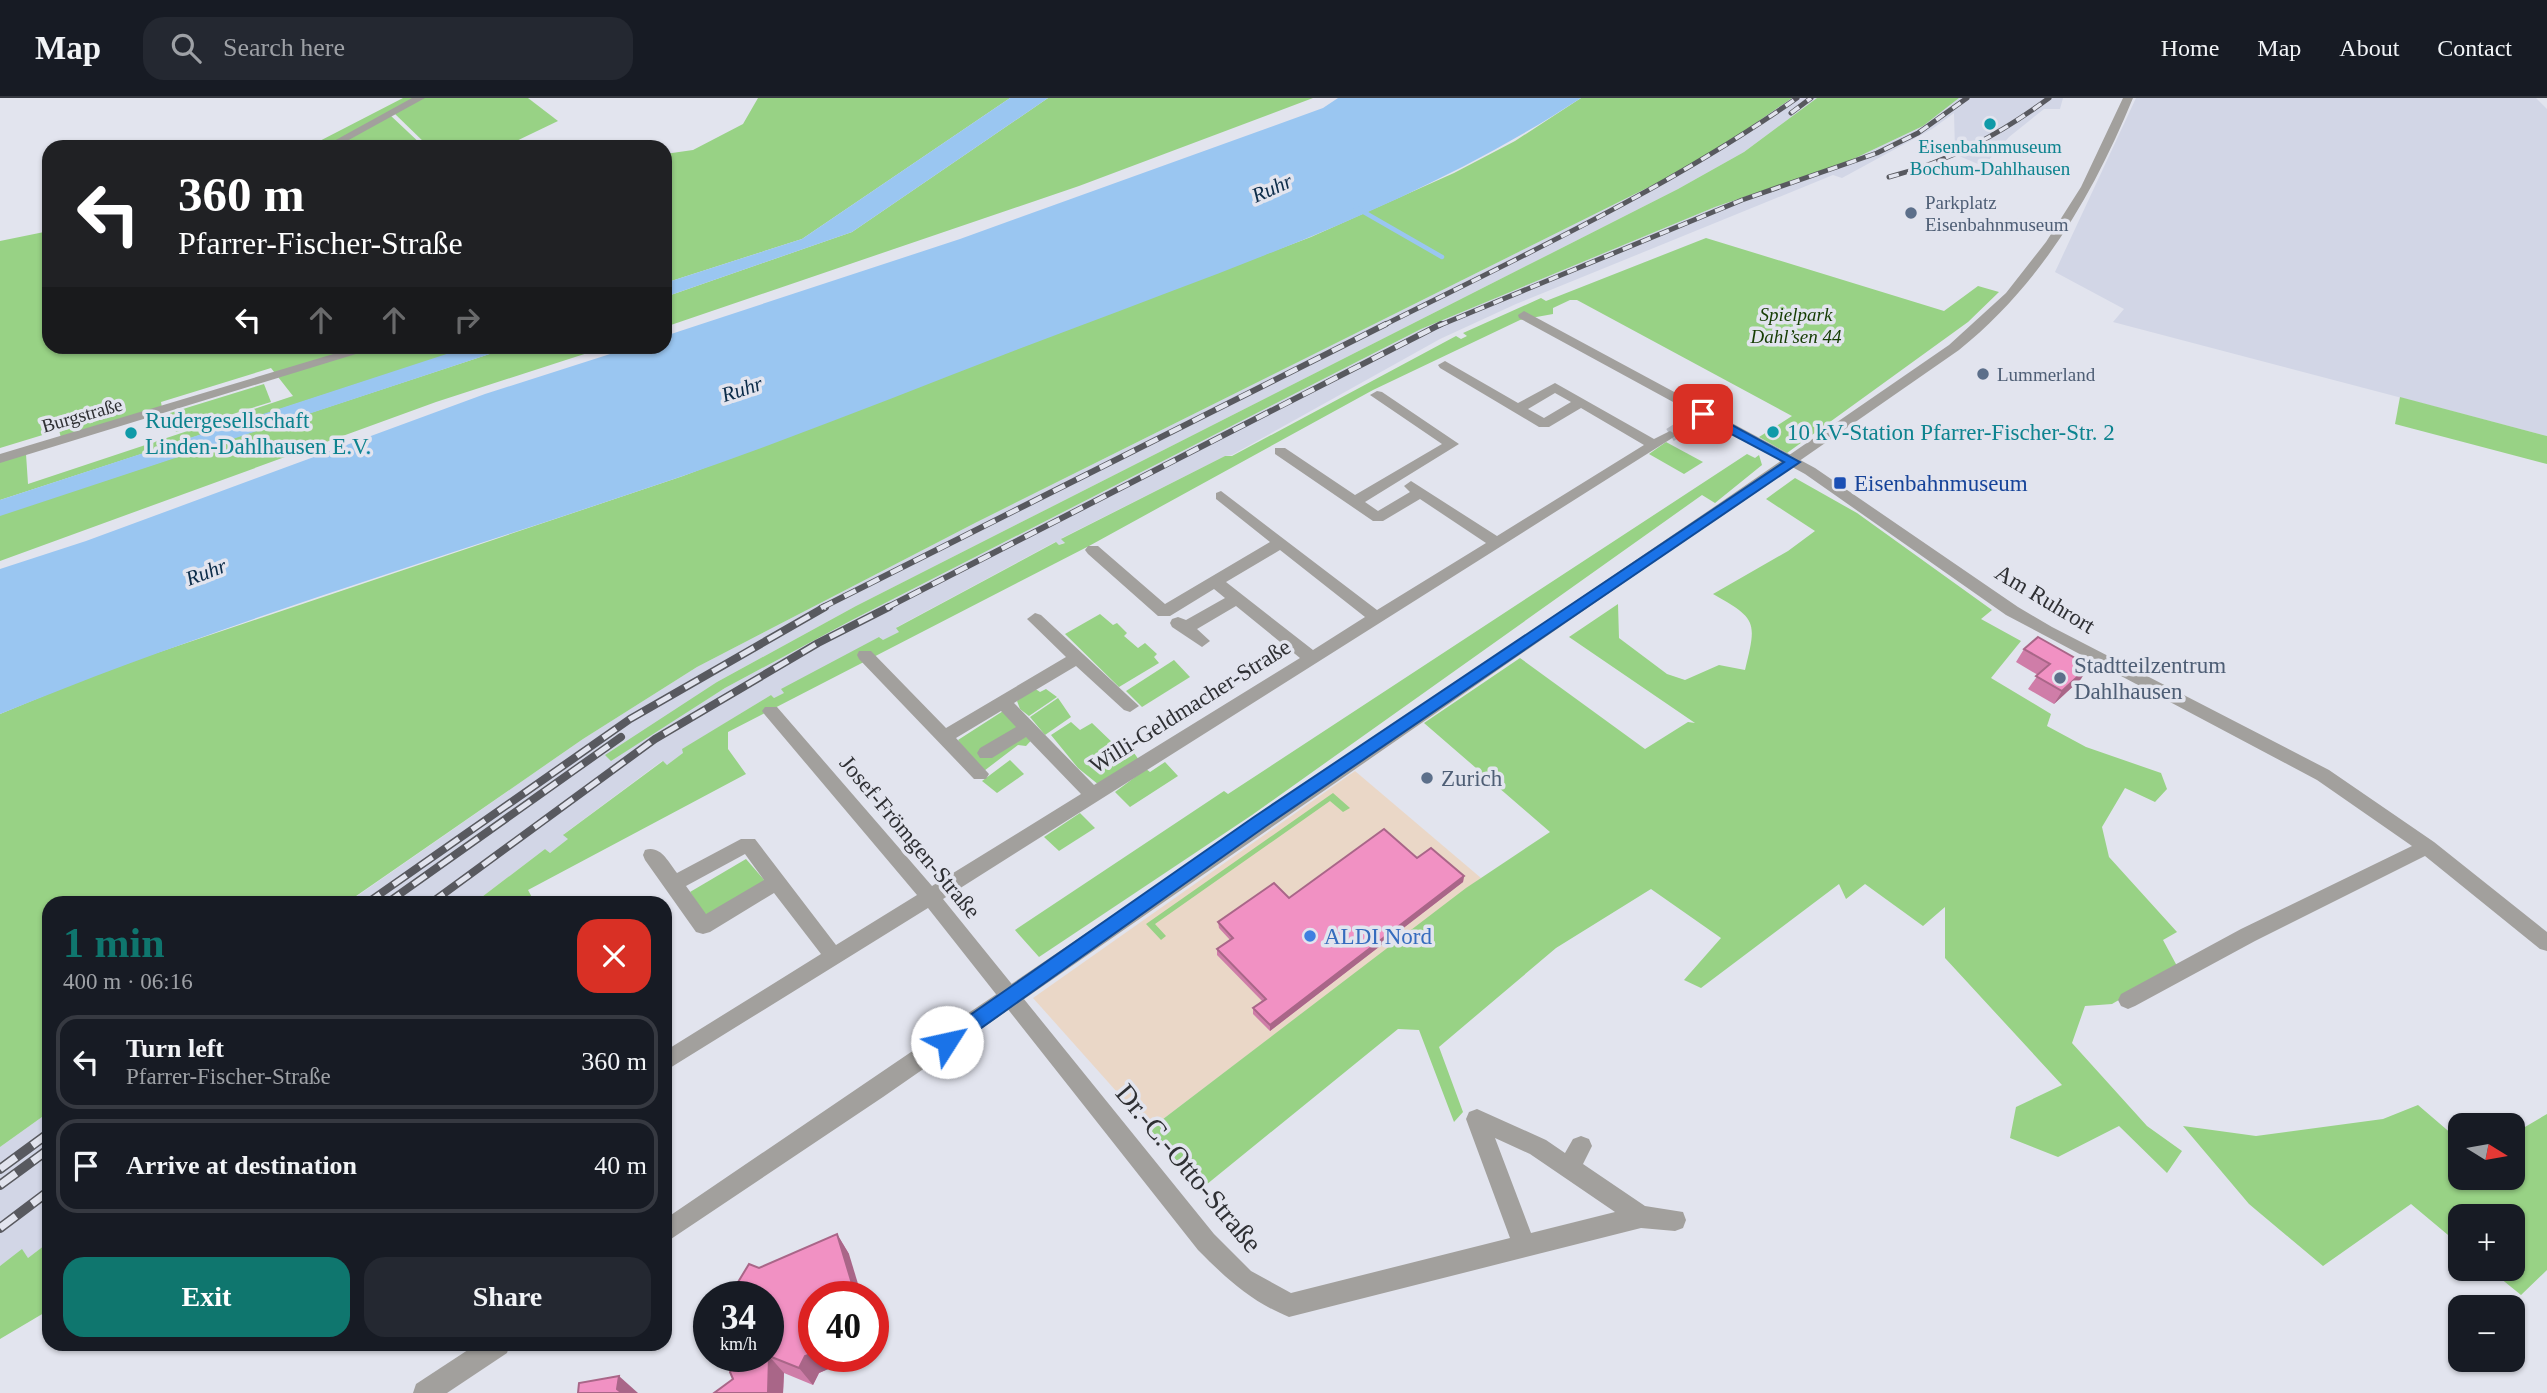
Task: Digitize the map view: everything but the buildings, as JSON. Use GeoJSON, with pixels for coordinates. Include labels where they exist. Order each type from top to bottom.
{"type":"FeatureCollection","features":[{"type":"Feature","properties":{"kind":"street"},"geometry":{"type":"LineString","coordinates":[[341,140],[420,98]]}},
{"type":"Feature","properties":{"kind":"street"},"geometry":{"type":"LineString","coordinates":[[672,1228],[863,1101],[1271,814],[1793,462],[1988,319],[2060,230],[2110,142],[2128,98]]}},
{"type":"Feature","properties":{"kind":"street","name":"Am Ruhrort"},"geometry":{"type":"LineString","coordinates":[[1524,315],[1697,418],[1811,471],[2012,611],[2078,649],[2323,775],[2427,847],[2547,943]]}},
{"type":"Feature","properties":{"kind":"street","name":"Burgstraße"},"geometry":{"type":"LineString","coordinates":[[0,459],[349,354]]}},
{"type":"Feature","properties":{"kind":"street"},"geometry":{"type":"LineString","coordinates":[[1445,365],[1544,424],[1581,402]]}},
{"type":"Feature","properties":{"kind":"street"},"geometry":{"type":"LineString","coordinates":[[1518,409],[1555,387],[1654,445]]}},
{"type":"Feature","properties":{"kind":"street"},"geometry":{"type":"LineString","coordinates":[[1355,502],[1452,444],[1377,395]]}},
{"type":"Feature","properties":{"kind":"street","name":"Willi-Geldmacher-Straße"},"geometry":{"type":"LineString","coordinates":[[672,1058],[1670,435]]}},
{"type":"Feature","properties":{"kind":"street"},"geometry":{"type":"LineString","coordinates":[[1280,451],[1378,518],[1420,492]]}},
{"type":"Feature","properties":{"kind":"street"},"geometry":{"type":"LineString","coordinates":[[1398,477],[1496,542]]}},
{"type":"Feature","properties":{"kind":"street"},"geometry":{"type":"LineString","coordinates":[[1221,496],[1377,618]]}},
{"type":"Feature","properties":{"kind":"street"},"geometry":{"type":"LineString","coordinates":[[1164,612],[1280,543]]}},
{"type":"Feature","properties":{"kind":"street"},"geometry":{"type":"LineString","coordinates":[[1093,550],[1202,641]]}},
{"type":"Feature","properties":{"kind":"street","name":"Willi-Geldmacher-Straße"},"geometry":{"type":"LineString","coordinates":[[1214,581],[1312,658]]}},
{"type":"Feature","properties":{"kind":"street"},"geometry":{"type":"LineString","coordinates":[[1185,628],[1237,598]]}},
{"type":"Feature","properties":{"kind":"street","name":"Willi-Geldmacher-Straße"},"geometry":{"type":"LineString","coordinates":[[1035,620],[1130,706]]}},
{"type":"Feature","properties":{"kind":"street"},"geometry":{"type":"LineString","coordinates":[[865,655],[980,774]]}},
{"type":"Feature","properties":{"kind":"street"},"geometry":{"type":"LineString","coordinates":[[944,737],[1076,658]]}},
{"type":"Feature","properties":{"kind":"street","name":"Willi-Geldmacher-Straße"},"geometry":{"type":"LineString","coordinates":[[1003,702],[1093,795]]}},
{"type":"Feature","properties":{"kind":"street","name":"Josef-Frömgen-Straße"},"geometry":{"type":"LineString","coordinates":[[771,711],[930,897],[1010,997]]}},
{"type":"Feature","properties":{"kind":"street"},"geometry":{"type":"LineString","coordinates":[[986,752],[1028,728]]}},
{"type":"Feature","properties":{"kind":"street"},"geometry":{"type":"LineString","coordinates":[[674,883],[748,844],[834,957]]}},
{"type":"Feature","properties":{"kind":"street"},"geometry":{"type":"LineString","coordinates":[[2128,1000],[2248,934],[2427,847]]}},
{"type":"Feature","properties":{"kind":"street"},"geometry":{"type":"LineString","coordinates":[[652,855],[703,926],[776,882]]}},
{"type":"Feature","properties":{"kind":"street","name":"Dr.-C.-Otto-Straße"},"geometry":{"type":"LineString","coordinates":[[1010,997],[1206,1242],[1243,1279],[1289,1305],[1641,1217],[1675,1220]]}},
{"type":"Feature","properties":{"kind":"street","name":"Dr.-C.-Otto-Straße"},"geometry":{"type":"LineString","coordinates":[[1524,1245],[1477,1119],[1496,1118],[1641,1217]]}},
{"type":"Feature","properties":{"kind":"street"},"geometry":{"type":"LineString","coordinates":[[1569,1167],[1581,1146]]}},
{"type":"Feature","properties":{"kind":"street"},"geometry":{"type":"LineString","coordinates":[[425,1393],[488,1351]]}},
{"type":"Feature","properties":{"kind":"shaded area"},"geometry":{"type":"Polygon","coordinates":[[[1792,98],[1817,98],[1744,152],[1678,189],[856,606],[717,682],[611,760],[725,688],[852,620],[1421,329],[1715,207],[1847,162],[1923,126],[1959,98],[2063,98],[2060,109],[2044,109],[2009,137],[1986,163],[1978,164],[1959,156],[1955,150],[1954,113],[1932,129],[1842,178],[1833,175],[1516,304],[1440,339],[1232,455],[1225,456],[1062,538],[1065,542],[1059,545],[1055,542],[897,627],[900,632],[883,641],[880,637],[782,690],[785,693],[774,698],[771,695],[683,749],[684,753],[667,765],[662,761],[564,834],[569,839],[550,853],[545,849],[483,896],[357,896],[583,739],[697,667],[975,523],[1659,182],[1792,98]]]}},
{"type":"Feature","properties":{"kind":"shaded area"},"geometry":{"type":"Polygon","coordinates":[[[2136,98],[2536,98],[2547,109],[2547,436],[2113,322],[2124,309],[2055,272],[2136,98]]]}},
{"type":"Feature","properties":{"kind":"shaded area"},"geometry":{"type":"Polygon","coordinates":[[[1355,771],[1481,878],[1150,1129],[1033,998],[1355,771]]]}},
{"type":"Feature","properties":{"kind":"shaded area"},"geometry":{"type":"Polygon","coordinates":[[[42,1117],[42,1247],[28,1258],[22,1250],[0,1266],[0,1147],[42,1117]]]}},
{"type":"Feature","properties":{"kind":"green space"},"geometry":{"type":"Polygon","coordinates":[[[403,98],[419,98],[390,115],[417,140],[322,140],[403,98]]]}},
{"type":"Feature","properties":{"kind":"green space"},"geometry":{"type":"Polygon","coordinates":[[[422,98],[528,98],[558,121],[519,140],[422,140],[393,112],[422,98]]]}},
{"type":"Feature","properties":{"kind":"green space"},"geometry":{"type":"Polygon","coordinates":[[[758,98],[1010,98],[802,239],[672,281],[672,153],[693,150],[743,124],[758,98]]]}},
{"type":"Feature","properties":{"kind":"green space"},"geometry":{"type":"Polygon","coordinates":[[[1048,98],[1313,98],[1079,186],[672,325],[672,295],[852,232],[1048,98]]]}},
{"type":"Feature","properties":{"kind":"green space"},"geometry":{"type":"Polygon","coordinates":[[[1581,98],[1792,98],[1724,145],[1659,182],[975,523],[697,667],[583,739],[356,896],[42,896],[42,1117],[0,1147],[0,714],[106,670],[683,476],[1311,237],[1454,173],[1515,141],[1581,98]]]}},
{"type":"Feature","properties":{"kind":"green space"},"geometry":{"type":"Polygon","coordinates":[[[1817,98],[1959,98],[1923,126],[1847,162],[1715,207],[1421,329],[852,620],[725,688],[611,761],[605,755],[717,682],[856,606],[1678,189],[1744,152],[1817,98]]]}},
{"type":"Feature","properties":{"kind":"green space"},"geometry":{"type":"Polygon","coordinates":[[[42,232],[42,354],[449,354],[0,500],[0,460],[26,454],[28,484],[293,396],[271,368],[161,402],[162,408],[61,438],[59,430],[0,448],[0,241],[42,232]]]}},
{"type":"Feature","properties":{"kind":"green space","name":"Spielpark Dahl’sen 44"},"geometry":{"type":"Polygon","coordinates":[[[1706,238],[1944,311],[1978,286],[1999,292],[1968,322],[1787,453],[1759,437],[1792,416],[1577,300],[1570,300],[1553,308],[1553,314],[1520,320],[1373,390],[1089,546],[728,732],[728,749],[746,774],[528,890],[531,896],[483,896],[545,849],[550,853],[568,839],[563,835],[663,761],[667,765],[683,753],[682,749],[771,695],[774,698],[784,693],[781,689],[879,637],[883,640],[899,632],[896,628],[1056,542],[1059,545],[1065,543],[1061,539],[1225,456],[1232,456],[1456,336],[1461,339],[1467,336],[1463,333],[1541,298],[1546,301],[1706,238]]]}},
{"type":"Feature","properties":{"kind":"green space"},"geometry":{"type":"Polygon","coordinates":[[[490,354],[584,354],[436,402],[0,561],[0,515],[490,354]]]}},
{"type":"Feature","properties":{"kind":"green space"},"geometry":{"type":"Polygon","coordinates":[[[264,384],[271,402],[176,432],[170,413],[264,384]]]}},
{"type":"Feature","properties":{"kind":"green space"},"geometry":{"type":"Polygon","coordinates":[[[2400,397],[2547,436],[2547,464],[2395,424],[2400,397]]]}},
{"type":"Feature","properties":{"kind":"green space"},"geometry":{"type":"Polygon","coordinates":[[[1666,442],[1703,462],[1684,474],[1649,454],[1666,442]]]}},
{"type":"Feature","properties":{"kind":"green space"},"geometry":{"type":"Polygon","coordinates":[[[1747,454],[1755,458],[1759,455],[1762,465],[1715,503],[1702,495],[1252,815],[1039,957],[1015,930],[1224,791],[1228,794],[1747,454]]]}},
{"type":"Feature","properties":{"kind":"green space"},"geometry":{"type":"Polygon","coordinates":[[[1795,478],[1857,513],[1992,610],[1981,619],[2021,641],[1991,678],[2051,714],[2047,726],[2086,747],[2161,773],[2167,789],[2155,802],[2125,788],[2102,827],[2109,857],[2177,932],[2163,940],[2177,966],[2112,1004],[2085,1006],[2072,1043],[2147,1126],[2182,1151],[2167,1173],[2119,1126],[2058,1157],[2010,1138],[2016,1107],[2062,1085],[1945,958],[1945,907],[1923,926],[1865,884],[1846,899],[1839,884],[1701,988],[1684,980],[1721,938],[1651,889],[1556,948],[1439,1047],[1463,1112],[1454,1122],[1419,1030],[1398,1029],[1201,1189],[1150,1129],[1466,888],[1550,832],[1424,723],[1520,658],[1645,749],[1688,722],[1695,723],[1569,637],[1618,604],[1619,638],[1667,674],[1685,680],[1719,665],[1745,670],[1751,641],[1750,623],[1746,616],[1713,594],[1788,551],[1815,531],[1766,499],[1795,478]]]}},
{"type":"Feature","properties":{"kind":"green space"},"geometry":{"type":"Polygon","coordinates":[[[1100,614],[1113,625],[1117,623],[1127,633],[1124,636],[1138,648],[1145,643],[1157,654],[1154,657],[1159,663],[1119,687],[1065,634],[1100,614]]]}},
{"type":"Feature","properties":{"kind":"green space"},"geometry":{"type":"Polygon","coordinates":[[[1174,660],[1190,677],[1142,707],[1126,691],[1174,660]]]}},
{"type":"Feature","properties":{"kind":"green space"},"geometry":{"type":"Polygon","coordinates":[[[1034,688],[1040,692],[1046,689],[1057,697],[1029,716],[1020,709],[1017,701],[1034,688]]]}},
{"type":"Feature","properties":{"kind":"green space"},"geometry":{"type":"Polygon","coordinates":[[[1058,698],[1071,717],[1045,735],[1030,717],[1058,698]]]}},
{"type":"Feature","properties":{"kind":"green space"},"geometry":{"type":"Polygon","coordinates":[[[1014,704],[1038,733],[1026,746],[1018,745],[980,774],[958,740],[1014,704]]]}},
{"type":"Feature","properties":{"kind":"green space"},"geometry":{"type":"Polygon","coordinates":[[[1071,722],[1080,730],[1092,723],[1115,745],[1107,751],[1110,749],[1123,760],[1134,753],[1139,760],[1099,785],[1078,768],[1051,735],[1071,722]]]}},
{"type":"Feature","properties":{"kind":"green space"},"geometry":{"type":"Polygon","coordinates":[[[1010,760],[1024,774],[997,793],[982,781],[1010,760]]]}},
{"type":"Feature","properties":{"kind":"green space"},"geometry":{"type":"Polygon","coordinates":[[[1165,762],[1178,776],[1130,807],[1115,792],[1146,769],[1150,772],[1165,762]]]}},
{"type":"Feature","properties":{"kind":"green space"},"geometry":{"type":"Polygon","coordinates":[[[1333,793],[1350,808],[1343,812],[1330,801],[1155,924],[1166,936],[1161,940],[1146,924],[1333,793]]]}},
{"type":"Feature","properties":{"kind":"green space"},"geometry":{"type":"Polygon","coordinates":[[[1080,813],[1095,828],[1059,851],[1044,837],[1080,813]]]}},
{"type":"Feature","properties":{"kind":"green space"},"geometry":{"type":"Polygon","coordinates":[[[746,859],[766,882],[706,917],[690,892],[746,859]]]}},
{"type":"Feature","properties":{"kind":"green space"},"geometry":{"type":"Polygon","coordinates":[[[2418,1105],[2448,1131],[2448,1190],[2525,1190],[2525,1127],[2547,1114],[2547,1270],[2521,1295],[2504,1281],[2525,1281],[2525,1204],[2448,1204],[2448,1235],[2411,1204],[2323,1266],[2249,1204],[2183,1126],[2256,1136],[2383,1119],[2418,1105]]]}},
{"type":"Feature","properties":{"kind":"green space"},"geometry":{"type":"Polygon","coordinates":[[[42,1247],[42,1314],[0,1339],[0,1266],[22,1249],[28,1258],[42,1247]]]}},
{"type":"Feature","properties":{"kind":"water"},"geometry":{"type":"Polygon","coordinates":[[[1010,98],[1048,98],[852,232],[672,295],[672,281],[802,239],[1010,98]]]}},
{"type":"Feature","properties":{"kind":"water","name":"Ruhr"},"geometry":{"type":"Polygon","coordinates":[[[1338,98],[1581,98],[1459,169],[1266,255],[726,461],[252,620],[0,714],[0,569],[86,541],[485,394],[610,354],[672,354],[672,334],[960,239],[1323,108],[1338,98]]]}},
{"type":"Feature","properties":{"kind":"water"},"geometry":{"type":"Polygon","coordinates":[[[447,354],[490,354],[0,516],[0,500],[447,354]]]}},
{"type":"Feature","properties":{"kind":"waterway"},"geometry":{"type":"LineString","coordinates":[[1355,207],[1442,257]]}},
{"type":"Feature","properties":{"kind":"tunnel"},"geometry":{"type":"LineString","coordinates":[[1670,435],[1692,421]]}},
{"type":"Feature","properties":{"kind":"railway"},"geometry":{"type":"LineString","coordinates":[[1384,325],[1646,191],[1748,131],[1797,98]]}},
{"type":"Feature","properties":{"kind":"railway"},"geometry":{"type":"LineString","coordinates":[[1791,113],[1811,98]]}},
{"type":"Feature","properties":{"kind":"railway"},"geometry":{"type":"LineString","coordinates":[[1438,326],[1742,200],[1877,153],[1918,133],[1967,98]]}},
{"type":"Feature","properties":{"kind":"railway"},"geometry":{"type":"LineString","coordinates":[[1889,177],[1953,155],[2011,124],[2049,98]]}},
{"type":"Feature","properties":{"kind":"railway"},"geometry":{"type":"LineString","coordinates":[[886,608],[1441,324]]}},
{"type":"Feature","properties":{"kind":"railway"},"geometry":{"type":"LineString","coordinates":[[821,608],[1384,325]]}},
{"type":"Feature","properties":{"kind":"railway"},"geometry":{"type":"LineString","coordinates":[[377,896],[630,719],[825,607]]}},
{"type":"Feature","properties":{"kind":"railway"},"geometry":{"type":"LineString","coordinates":[[441,896],[655,739],[818,643],[889,607]]}},
{"type":"Feature","properties":{"kind":"railway"},"geometry":{"type":"LineString","coordinates":[[397,896],[621,737]]}},
{"type":"Feature","properties":{"kind":"railway"},"geometry":{"type":"LineString","coordinates":[[0,1169],[42,1138]]}},
{"type":"Feature","properties":{"kind":"railway"},"geometry":{"type":"LineString","coordinates":[[0,1185],[42,1154]]}},
{"type":"Feature","properties":{"kind":"railway"},"geometry":{"type":"LineString","coordinates":[[0,1228],[42,1196]]}},
{"type":"Feature","properties":{"kind":"place","name":"Eisenbahnmuseum Bochum-Dahlhausen"},"geometry":{"type":"Point","coordinates":[1990,124]}},
{"type":"Feature","properties":{"kind":"place","name":"Parkplatz Eisenbahnmuseum"},"geometry":{"type":"Point","coordinates":[1911,213]}},
{"type":"Feature","properties":{"kind":"place","name":"Lummerland"},"geometry":{"type":"Point","coordinates":[1983,374]}},
{"type":"Feature","properties":{"kind":"place","name":"10 kV-Station Pfarrer-Fischer-Str. 2"},"geometry":{"type":"Point","coordinates":[1773,432]}},
{"type":"Feature","properties":{"kind":"place","name":"Rudergesellschaft Linden-Dahlhausen E.V."},"geometry":{"type":"Point","coordinates":[131,433]}},
{"type":"Feature","properties":{"kind":"place","name":"Eisenbahnmuseum"},"geometry":{"type":"Point","coordinates":[1840,483]}},
{"type":"Feature","properties":{"kind":"place","name":"Stadtteilzentrum Dahlhausen"},"geometry":{"type":"Point","coordinates":[2060,678]}},
{"type":"Feature","properties":{"kind":"place","name":"Zurich"},"geometry":{"type":"Point","coordinates":[1427,778]}},
{"type":"Feature","properties":{"kind":"place","name":"ALDI Nord"},"geometry":{"type":"Point","coordinates":[1310,936]}},
{"type":"Feature","properties":{"kind":"route"},"geometry":{"type":"LineString","coordinates":[[947,1042],[1260,822],[1793,462],[1703,414]]}}]}
